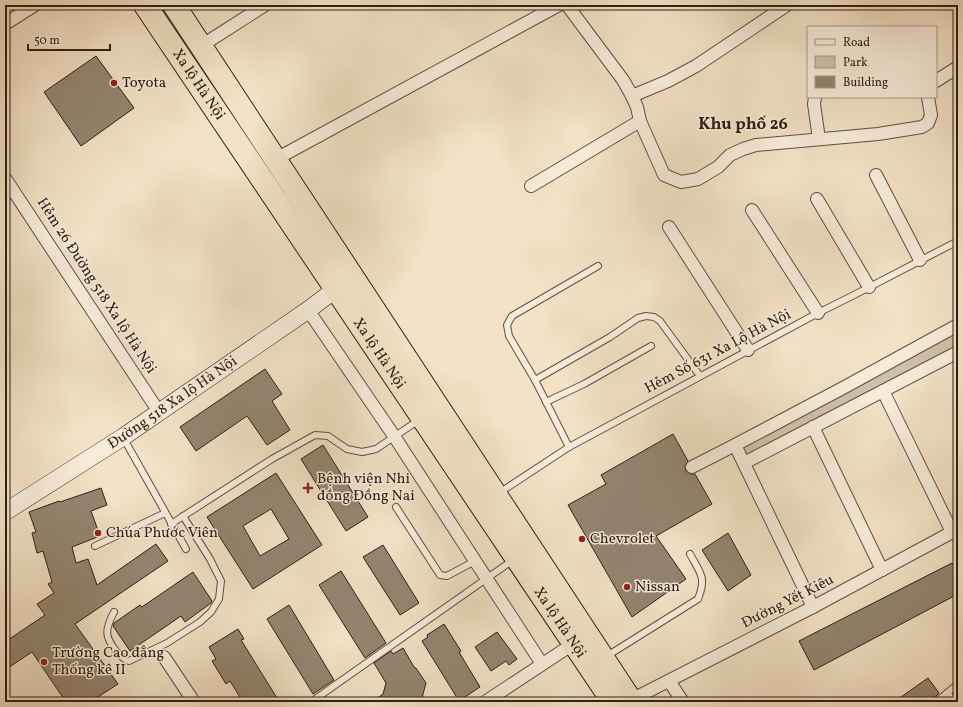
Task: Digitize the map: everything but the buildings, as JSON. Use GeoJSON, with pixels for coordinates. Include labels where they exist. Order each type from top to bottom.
{"type":"FeatureCollection","features":[{"type":"Feature","properties":{"kind":"highway","name":"Xa lộ Hà Nội"},"geometry":{"type":"LineString","coordinates":[[145,5],[573,644],[625,701]]}},
{"type":"Feature","properties":{"kind":"highway","name":"Xa lộ Hà Nội"},"geometry":{"type":"LineString","coordinates":[[174,5],[603,658],[625,701]]}},
{"type":"Feature","properties":{"kind":"street"},"geometry":{"type":"LineString","coordinates":[[5,24],[35,5]]}},
{"type":"Feature","properties":{"kind":"street"},"geometry":{"type":"LineString","coordinates":[[201,46],[265,5]]}},
{"type":"Feature","properties":{"kind":"street"},"geometry":{"type":"LineString","coordinates":[[276,159],[559,5]]}},
{"type":"Feature","properties":{"kind":"street"},"geometry":{"type":"LineString","coordinates":[[567,5],[624,80],[637,107],[640,121],[664,175],[681,182],[698,179],[718,167],[730,155],[756,145],[878,134],[922,128],[928,124],[931,115],[928,98]]}},
{"type":"Feature","properties":{"kind":"street"},"geometry":{"type":"LineString","coordinates":[[632,96],[668,81],[696,66],[786,5]]}},
{"type":"Feature","properties":{"kind":"street"},"geometry":{"type":"LineString","coordinates":[[937,80],[958,67]]}},
{"type":"Feature","properties":{"kind":"street"},"geometry":{"type":"LineString","coordinates":[[815,98],[814,109],[819,139]]}},
{"type":"Feature","properties":{"kind":"street"},"geometry":{"type":"LineString","coordinates":[[531,186],[640,121]]}},
{"type":"Feature","properties":{"kind":"street"},"geometry":{"type":"LineString","coordinates":[[876,175],[920,260]]}},
{"type":"Feature","properties":{"kind":"street","name":"Hẻm 26 Đường 518 Xa lộ Hà Nội"},"geometry":{"type":"LineString","coordinates":[[5,178],[159,412]]}},
{"type":"Feature","properties":{"kind":"street"},"geometry":{"type":"LineString","coordinates":[[817,199],[869,287]]}},
{"type":"Feature","properties":{"kind":"street"},"geometry":{"type":"LineString","coordinates":[[752,210],[818,313]]}},
{"type":"Feature","properties":{"kind":"street"},"geometry":{"type":"LineString","coordinates":[[669,227],[748,350]]}},
{"type":"Feature","properties":{"kind":"street","name":"Đường 518 Xa lộ Hà Nội"},"geometry":{"type":"LineString","coordinates":[[5,512],[159,412],[308,310],[336,289]]}},
{"type":"Feature","properties":{"kind":"street"},"geometry":{"type":"LineString","coordinates":[[308,310],[394,436],[542,664]]}},
{"type":"Feature","properties":{"kind":"street"},"geometry":{"type":"LineString","coordinates":[[692,467],[841,389],[958,325]]}},
{"type":"Feature","properties":{"kind":"street"},"geometry":{"type":"LineString","coordinates":[[744,463],[883,391],[956,357]]}},
{"type":"Feature","properties":{"kind":"street"},"geometry":{"type":"LineString","coordinates":[[883,391],[955,531]]}},
{"type":"Feature","properties":{"kind":"street"},"geometry":{"type":"LineString","coordinates":[[813,428],[882,570]]}},
{"type":"Feature","properties":{"kind":"street"},"geometry":{"type":"LineString","coordinates":[[735,445],[813,607]]}},
{"type":"Feature","properties":{"kind":"street","name":"Đường Yết Kiêu"},"geometry":{"type":"LineString","coordinates":[[625,701],[669,681],[813,607],[955,531]]}},
{"type":"Feature","properties":{"kind":"street"},"geometry":{"type":"LineString","coordinates":[[485,702],[573,644]]}},
{"type":"Feature","properties":{"kind":"street"},"geometry":{"type":"LineString","coordinates":[[164,658],[194,702]]}},
{"type":"Feature","properties":{"kind":"street"},"geometry":{"type":"LineString","coordinates":[[669,681],[684,702]]}},
{"type":"Feature","properties":{"kind":"lane","name":"Hẻm Số 631 Xa Lộ Hà Nội"},"geometry":{"type":"LineString","coordinates":[[496,495],[569,447],[748,350],[958,240]]}},
{"type":"Feature","properties":{"kind":"lane"},"geometry":{"type":"LineString","coordinates":[[569,447],[535,380],[509,336],[507,325],[512,316],[598,266]]}},
{"type":"Feature","properties":{"kind":"lane"},"geometry":{"type":"LineString","coordinates":[[535,380],[610,337],[638,318],[646,316],[654,317],[660,320],[700,376]]}},
{"type":"Feature","properties":{"kind":"lane"},"geometry":{"type":"LineString","coordinates":[[546,402],[584,384],[651,346]]}},
{"type":"Feature","properties":{"kind":"lane"},"geometry":{"type":"LineString","coordinates":[[171,524],[272,459],[315,435],[328,436],[347,449],[362,452],[376,449],[422,418]]}},
{"type":"Feature","properties":{"kind":"lane"},"geometry":{"type":"LineString","coordinates":[[123,436],[186,549]]}},
{"type":"Feature","properties":{"kind":"lane"},"geometry":{"type":"LineString","coordinates":[[396,507],[440,575],[446,576],[475,560]]}},
{"type":"Feature","properties":{"kind":"lane"},"geometry":{"type":"LineString","coordinates":[[95,546],[165,513]]}},
{"type":"Feature","properties":{"kind":"lane"},"geometry":{"type":"LineString","coordinates":[[114,612],[108,624],[107,636],[110,644],[125,660],[129,661],[167,643],[200,622],[211,612],[219,599],[221,581],[210,559],[183,516]]}},
{"type":"Feature","properties":{"kind":"lane"},"geometry":{"type":"LineString","coordinates":[[603,658],[698,599],[702,587],[702,577],[690,554]]}},
{"type":"Feature","properties":{"kind":"lane"},"geometry":{"type":"LineString","coordinates":[[311,702],[516,558]]}},
{"type":"Feature","properties":{"kind":"lane"},"geometry":{"type":"LineString","coordinates":[[936,702],[958,684]]}},
{"type":"Feature","properties":{"kind":"lane"},"geometry":{"type":"LineString","coordinates":[[947,693],[954,702]]}},
{"type":"Feature","properties":{"kind":"green space"},"geometry":{"type":"Polygon","coordinates":[[[958,329],[958,347],[746,458],[740,447],[958,329]]]}},
{"type":"Feature","properties":{"kind":"place","name":"Toyota"},"geometry":{"type":"Point","coordinates":[114,83]}},
{"type":"Feature","properties":{"kind":"place","name":"Bệnh viện Nhi đồng Đồng Nai"},"geometry":{"type":"Point","coordinates":[308,488]}},
{"type":"Feature","properties":{"kind":"place","name":"Chúa Phước Viên"},"geometry":{"type":"Point","coordinates":[98,533]}},
{"type":"Feature","properties":{"kind":"place","name":"Chevrolet"},"geometry":{"type":"Point","coordinates":[582,539]}},
{"type":"Feature","properties":{"kind":"place","name":"Nissan"},"geometry":{"type":"Point","coordinates":[627,587]}},
{"type":"Feature","properties":{"kind":"place","name":"Trường Cao đẳng Thống kê II"},"geometry":{"type":"Point","coordinates":[44,662]}},
{"type":"Feature","properties":{"kind":"district","name":"Khu phố 26"},"geometry":{"type":"Point","coordinates":[743,124]}}]}
